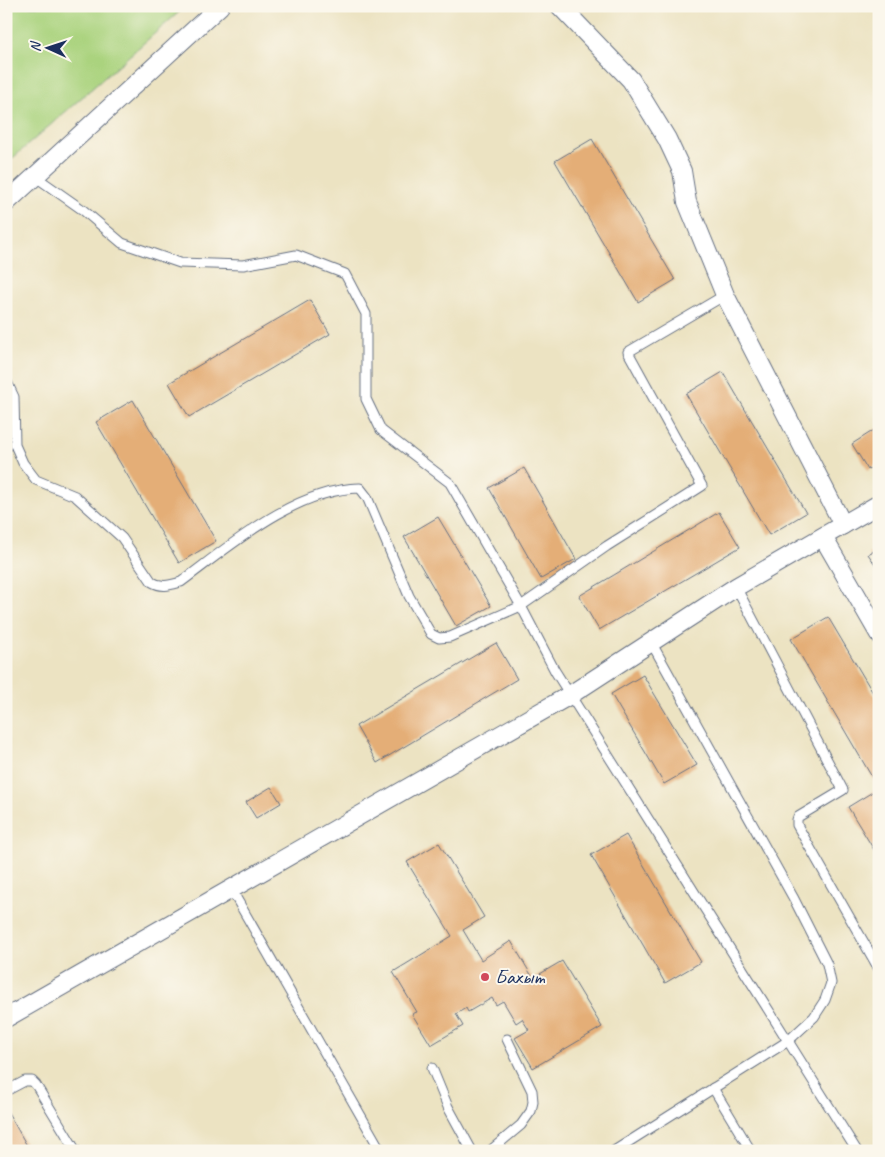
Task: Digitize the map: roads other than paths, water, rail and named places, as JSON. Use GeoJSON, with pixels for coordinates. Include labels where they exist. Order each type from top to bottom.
{"type":"FeatureCollection","features":[{"type":"Feature","properties":{"kind":"street"},"geometry":{"type":"LineString","coordinates":[[6,203],[220,6]]}},
{"type":"Feature","properties":{"kind":"street"},"geometry":{"type":"LineString","coordinates":[[560,6],[631,80],[667,140],[682,171],[687,202],[725,295],[843,525]]}},
{"type":"Feature","properties":{"kind":"street"},"geometry":{"type":"LineString","coordinates":[[6,1018],[570,695],[736,587],[879,504]]}},
{"type":"Feature","properties":{"kind":"street"},"geometry":{"type":"LineString","coordinates":[[823,536],[879,634]]}},
{"type":"Feature","properties":{"kind":"lane"},"geometry":{"type":"LineString","coordinates":[[36,177],[82,210],[122,243],[180,263],[243,265],[296,255],[345,274],[366,314],[366,399],[381,430],[450,483],[521,606],[555,671],[857,1151]]}},
{"type":"Feature","properties":{"kind":"lane"},"geometry":{"type":"LineString","coordinates":[[6,380],[14,397],[15,445],[23,463],[36,480],[76,496],[122,538],[152,582],[157,585],[166,586],[180,582],[264,521],[280,513],[310,499],[349,488],[360,488],[367,497],[409,596],[431,634],[438,638],[450,637],[521,606],[607,546],[702,486],[628,352],[725,295]]}},
{"type":"Feature","properties":{"kind":"lane"},"geometry":{"type":"LineString","coordinates":[[736,587],[843,790],[798,817],[796,820],[797,825],[879,969]]}},
{"type":"Feature","properties":{"kind":"lane"},"geometry":{"type":"LineString","coordinates":[[614,1151],[788,1041],[814,1017],[825,1000],[831,983],[827,964],[794,899],[651,642]]}},
{"type":"Feature","properties":{"kind":"lane"},"geometry":{"type":"LineString","coordinates":[[231,889],[381,1151]]}},
{"type":"Feature","properties":{"kind":"lane"},"geometry":{"type":"LineString","coordinates":[[490,1151],[521,1125],[531,1111],[533,1102],[532,1091],[507,1039]]}},
{"type":"Feature","properties":{"kind":"lane"},"geometry":{"type":"LineString","coordinates":[[432,1068],[448,1107],[472,1151]]}},
{"type":"Feature","properties":{"kind":"lane"},"geometry":{"type":"LineString","coordinates":[[6,1091],[25,1081],[32,1081],[76,1151]]}},
{"type":"Feature","properties":{"kind":"lane"},"geometry":{"type":"LineString","coordinates":[[713,1088],[751,1151]]}},
{"type":"Feature","properties":{"kind":"place","name":"Бахыт"},"geometry":{"type":"Point","coordinates":[485,977]}}]}
